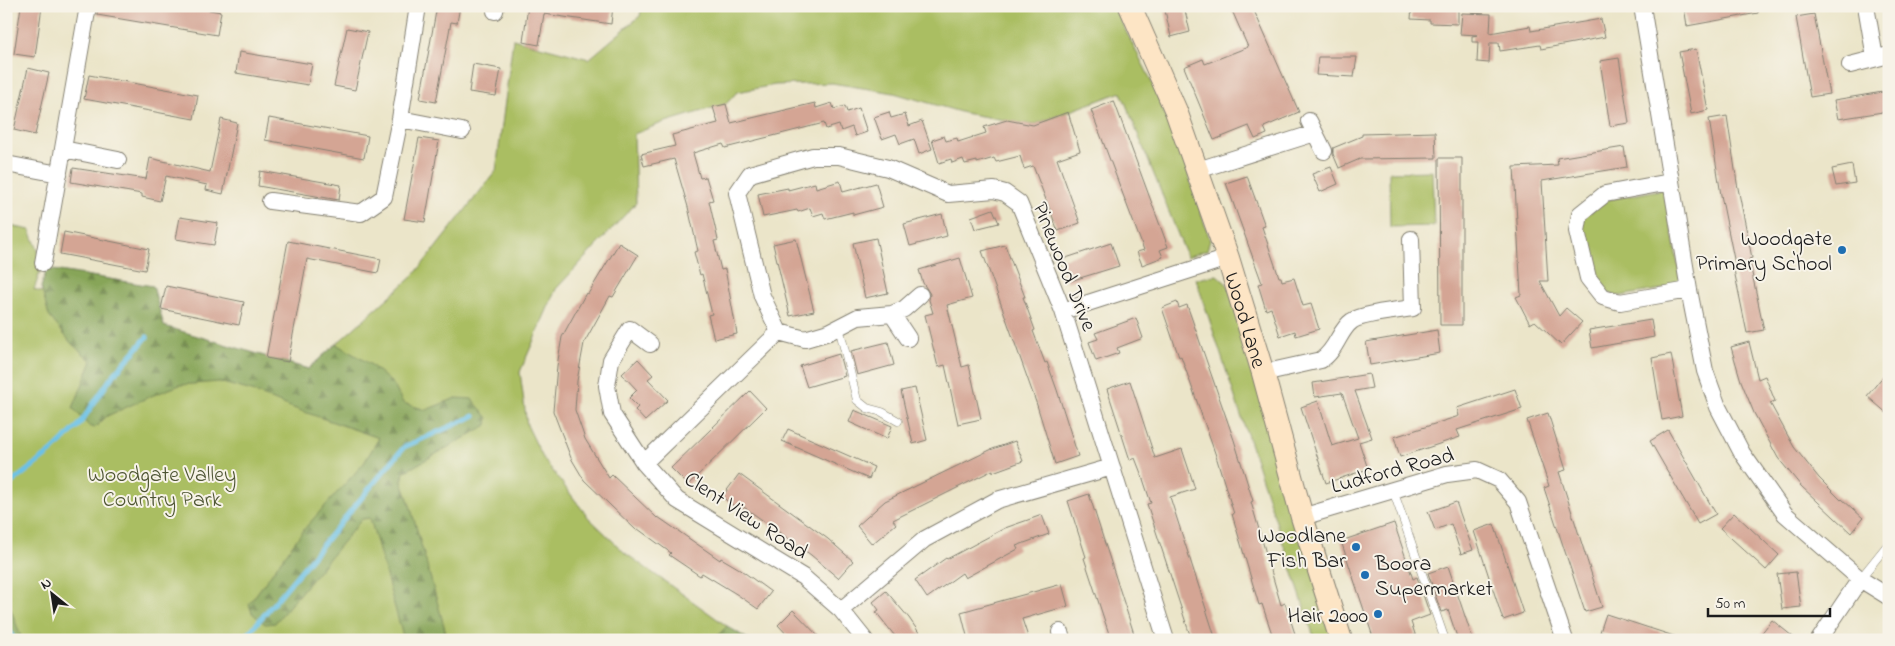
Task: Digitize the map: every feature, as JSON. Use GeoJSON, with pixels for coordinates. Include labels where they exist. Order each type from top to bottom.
{"type":"FeatureCollection","features":[{"type":"Feature","properties":{"kind":"street"},"geometry":{"type":"LineString","coordinates":[[43,263],[88,6]]}},
{"type":"Feature","properties":{"kind":"street"},"geometry":{"type":"LineString","coordinates":[[270,201],[361,213],[384,197],[400,119],[418,6]]}},
{"type":"Feature","properties":{"kind":"street","name":"Wood Lane"},"geometry":{"type":"LineString","coordinates":[[1130,6],[1176,111],[1228,258],[1263,373],[1302,517],[1341,640]]}},
{"type":"Feature","properties":{"kind":"street"},"geometry":{"type":"LineString","coordinates":[[1642,6],[1689,290],[1705,371],[1718,407],[1742,453],[1785,514],[1860,578],[1889,597]]}},
{"type":"Feature","properties":{"kind":"street"},"geometry":{"type":"LineString","coordinates":[[1850,65],[1882,56],[1866,6]]}},
{"type":"Feature","properties":{"kind":"street"},"geometry":{"type":"LineString","coordinates":[[400,119],[462,131]]}},
{"type":"Feature","properties":{"kind":"street"},"geometry":{"type":"LineString","coordinates":[[1198,170],[1312,127],[1324,151]]}},
{"type":"Feature","properties":{"kind":"street"},"geometry":{"type":"LineString","coordinates":[[63,149],[118,160]]}},
{"type":"Feature","properties":{"kind":"street","name":"Pinewood Drive"},"geometry":{"type":"LineString","coordinates":[[779,332],[762,296],[737,193],[750,174],[813,156],[839,156],[888,168],[948,194],[994,190],[1005,193],[1019,203],[1063,311],[1166,640]]}},
{"type":"Feature","properties":{"kind":"street"},"geometry":{"type":"LineString","coordinates":[[6,164],[59,174]]}},
{"type":"Feature","properties":{"kind":"street"},"geometry":{"type":"LineString","coordinates":[[1670,182],[1605,194],[1580,214],[1577,231],[1588,278],[1603,297],[1620,302],[1689,290]]}},
{"type":"Feature","properties":{"kind":"street"},"geometry":{"type":"LineString","coordinates":[[1263,373],[1321,360],[1328,355],[1352,320],[1413,308],[1411,239]]}},
{"type":"Feature","properties":{"kind":"street"},"geometry":{"type":"LineString","coordinates":[[1063,311],[1228,258]]}},
{"type":"Feature","properties":{"kind":"street"},"geometry":{"type":"LineString","coordinates":[[644,463],[779,332],[805,340],[839,327],[858,317],[892,314],[904,309],[920,295]]}},
{"type":"Feature","properties":{"kind":"street"},"geometry":{"type":"LineString","coordinates":[[892,314],[908,338]]}},
{"type":"Feature","properties":{"kind":"street","name":"Clent View Road"},"geometry":{"type":"LineString","coordinates":[[650,344],[630,330],[611,360],[607,386],[612,414],[644,463],[677,500],[803,578],[841,610],[865,640]]}},
{"type":"Feature","properties":{"kind":"street"},"geometry":{"type":"LineString","coordinates":[[841,610],[925,539],[997,500],[1112,467]]}},
{"type":"Feature","properties":{"kind":"street","name":"Ludford Road"},"geometry":{"type":"LineString","coordinates":[[1302,517],[1447,474],[1477,470],[1499,480],[1518,502],[1565,640]]}},
{"type":"Feature","properties":{"kind":"street"},"geometry":{"type":"LineString","coordinates":[[1819,640],[1860,578]]}},
{"type":"Feature","properties":{"kind":"lane"},"geometry":{"type":"LineString","coordinates":[[839,327],[857,400],[867,408],[882,412],[898,421]]}},
{"type":"Feature","properties":{"kind":"lane"},"geometry":{"type":"LineString","coordinates":[[1393,490],[1445,640]]}},
{"type":"Feature","properties":{"kind":"lane"},"geometry":{"type":"LineString","coordinates":[[1860,578],[1889,543]]}},
{"type":"Feature","properties":{"kind":"green space","name":"Woodgate Valley Country Park"},"geometry":{"type":"Polygon","coordinates":[[[642,6],[1113,6],[1150,78],[1183,158],[1210,240],[1207,250],[1187,257],[1121,92],[1033,125],[964,113],[894,93],[832,83],[775,85],[737,92],[726,104],[662,123],[634,134],[636,203],[556,289],[520,372],[527,425],[543,458],[588,517],[625,553],[749,640],[6,640],[6,225],[30,230],[43,263],[34,290],[308,369],[414,275],[496,171],[513,39],[589,59],[640,16],[642,6]]]}},
{"type":"Feature","properties":{"kind":"green space"},"geometry":{"type":"Polygon","coordinates":[[[1432,171],[1434,226],[1390,227],[1389,172],[1432,171]]]}},
{"type":"Feature","properties":{"kind":"green space"},"geometry":{"type":"Polygon","coordinates":[[[1664,189],[1682,286],[1620,296],[1604,292],[1591,275],[1581,233],[1584,217],[1607,200],[1664,189]]]}},
{"type":"Feature","properties":{"kind":"green space"},"geometry":{"type":"Polygon","coordinates":[[[47,269],[153,286],[164,326],[308,369],[336,344],[370,364],[393,384],[403,403],[426,410],[456,398],[472,399],[488,418],[487,425],[404,472],[402,482],[448,640],[404,640],[370,518],[362,519],[275,623],[265,624],[252,613],[249,604],[305,528],[364,463],[379,438],[293,408],[252,391],[219,382],[180,385],[107,416],[95,428],[89,426],[73,408],[92,361],[72,344],[49,316],[41,287],[47,269]]]}},
{"type":"Feature","properties":{"kind":"green space"},"geometry":{"type":"Polygon","coordinates":[[[1217,275],[1228,285],[1334,640],[1315,640],[1196,279],[1217,275]]]}},
{"type":"Feature","properties":{"kind":"green space"},"geometry":{"type":"Polygon","coordinates":[[[6,596],[22,640],[6,640],[6,596]]]}},
{"type":"Feature","properties":{"kind":"green space"},"geometry":{"type":"Polygon","coordinates":[[[727,626],[749,640],[713,640],[727,626]]]}},
{"type":"Feature","properties":{"kind":"building"},"geometry":{"type":"Polygon","coordinates":[[[21,6],[42,6],[35,57],[14,54],[21,6]]]}},
{"type":"Feature","properties":{"kind":"building"},"geometry":{"type":"Polygon","coordinates":[[[98,6],[187,6],[221,12],[217,35],[97,15],[98,6]]]}},
{"type":"Feature","properties":{"kind":"building"},"geometry":{"type":"Polygon","coordinates":[[[437,6],[460,6],[457,23],[451,22],[436,102],[420,99],[437,6]]]}},
{"type":"Feature","properties":{"kind":"building"},"geometry":{"type":"Polygon","coordinates":[[[528,6],[613,6],[611,24],[544,14],[539,45],[523,42],[528,6]]]}},
{"type":"Feature","properties":{"kind":"building"},"geometry":{"type":"Polygon","coordinates":[[[1164,6],[1184,6],[1190,32],[1171,37],[1164,6]]]}},
{"type":"Feature","properties":{"kind":"building"},"geometry":{"type":"Polygon","coordinates":[[[1230,6],[1252,6],[1299,112],[1264,127],[1267,134],[1255,139],[1249,126],[1214,140],[1184,67],[1203,59],[1205,64],[1248,47],[1230,6]]]}},
{"type":"Feature","properties":{"kind":"building"},"geometry":{"type":"Polygon","coordinates":[[[1412,6],[1458,6],[1458,24],[1430,23],[1430,20],[1411,19],[1412,6]]]}},
{"type":"Feature","properties":{"kind":"building"},"geometry":{"type":"Polygon","coordinates":[[[1684,6],[1758,6],[1758,13],[1687,26],[1684,6]]]}},
{"type":"Feature","properties":{"kind":"building"},"geometry":{"type":"Polygon","coordinates":[[[1462,13],[1491,14],[1490,33],[1530,26],[1531,31],[1601,19],[1605,37],[1541,49],[1540,45],[1500,51],[1499,43],[1490,43],[1489,63],[1477,62],[1478,42],[1472,42],[1472,36],[1478,35],[1460,34],[1462,13]]]}},
{"type":"Feature","properties":{"kind":"building"},"geometry":{"type":"Polygon","coordinates":[[[1814,14],[1829,94],[1810,97],[1796,17],[1814,14]]]}},
{"type":"Feature","properties":{"kind":"building"},"geometry":{"type":"Polygon","coordinates":[[[347,28],[368,32],[355,90],[334,86],[347,28]]]}},
{"type":"Feature","properties":{"kind":"building"},"geometry":{"type":"Polygon","coordinates":[[[1696,49],[1708,110],[1691,114],[1679,52],[1696,49]]]}},
{"type":"Feature","properties":{"kind":"building"},"geometry":{"type":"Polygon","coordinates":[[[239,52],[312,64],[308,85],[236,73],[239,52]]]}},
{"type":"Feature","properties":{"kind":"building"},"geometry":{"type":"Polygon","coordinates":[[[1318,57],[1357,57],[1354,77],[1316,75],[1318,57]]]}},
{"type":"Feature","properties":{"kind":"building"},"geometry":{"type":"Polygon","coordinates":[[[1619,58],[1629,123],[1610,126],[1600,61],[1619,58]]]}},
{"type":"Feature","properties":{"kind":"building"},"geometry":{"type":"Polygon","coordinates":[[[473,64],[501,69],[496,96],[469,92],[473,64]]]}},
{"type":"Feature","properties":{"kind":"building"},"geometry":{"type":"Polygon","coordinates":[[[28,68],[49,73],[35,135],[14,130],[28,68]]]}},
{"type":"Feature","properties":{"kind":"building"},"geometry":{"type":"Polygon","coordinates":[[[89,75],[198,95],[194,119],[84,99],[89,75]]]}},
{"type":"Feature","properties":{"kind":"building"},"geometry":{"type":"Polygon","coordinates":[[[1889,91],[1889,111],[1838,119],[1834,100],[1889,91]]]}},
{"type":"Feature","properties":{"kind":"building"},"geometry":{"type":"Polygon","coordinates":[[[1114,101],[1168,247],[1160,250],[1163,257],[1142,265],[1137,252],[1144,250],[1091,110],[1114,101]]]}},
{"type":"Feature","properties":{"kind":"building"},"geometry":{"type":"Polygon","coordinates":[[[815,103],[816,108],[832,103],[834,109],[845,106],[847,112],[859,108],[867,132],[855,136],[852,127],[841,131],[839,125],[826,129],[824,123],[725,148],[723,144],[693,153],[700,178],[706,177],[713,200],[709,201],[718,240],[714,241],[721,270],[725,269],[737,334],[714,339],[708,315],[712,314],[702,274],[700,275],[694,252],[698,251],[674,159],[644,166],[641,154],[675,146],[672,135],[718,123],[713,107],[726,104],[731,123],[815,103]]]}},
{"type":"Feature","properties":{"kind":"building"},"geometry":{"type":"Polygon","coordinates":[[[889,112],[891,118],[905,114],[909,126],[922,121],[932,149],[919,154],[914,139],[900,144],[896,134],[882,139],[874,117],[889,112]]]}},
{"type":"Feature","properties":{"kind":"building"},"geometry":{"type":"Polygon","coordinates":[[[1068,112],[1080,151],[1057,159],[1080,223],[1058,231],[1033,166],[1024,169],[1020,156],[996,162],[994,158],[977,163],[977,161],[965,164],[963,159],[952,163],[951,159],[939,163],[932,140],[944,136],[946,141],[957,138],[958,142],[986,133],[984,127],[1007,120],[1033,125],[1068,112]]]}},
{"type":"Feature","properties":{"kind":"building"},"geometry":{"type":"Polygon","coordinates":[[[1727,116],[1737,183],[1752,258],[1749,259],[1764,330],[1747,333],[1734,270],[1736,269],[1721,195],[1709,119],[1727,116]]]}},
{"type":"Feature","properties":{"kind":"building"},"geometry":{"type":"Polygon","coordinates":[[[269,118],[368,136],[364,158],[265,140],[269,118]]]}},
{"type":"Feature","properties":{"kind":"building"},"geometry":{"type":"Polygon","coordinates":[[[221,119],[237,123],[223,194],[206,190],[207,185],[166,176],[160,201],[142,197],[142,194],[71,182],[73,168],[146,179],[150,158],[210,172],[221,119]]]}},
{"type":"Feature","properties":{"kind":"building"},"geometry":{"type":"Polygon","coordinates":[[[1435,132],[1436,158],[1360,159],[1339,168],[1333,154],[1333,148],[1362,136],[1362,134],[1435,132]]]}},
{"type":"Feature","properties":{"kind":"building"},"geometry":{"type":"Polygon","coordinates":[[[419,138],[439,141],[425,222],[404,219],[419,138]]]}},
{"type":"Feature","properties":{"kind":"building"},"geometry":{"type":"Polygon","coordinates":[[[1624,147],[1627,167],[1542,181],[1548,281],[1540,281],[1559,316],[1566,308],[1582,322],[1561,345],[1535,321],[1530,324],[1516,297],[1521,295],[1514,167],[1558,165],[1557,158],[1624,147]]]}},
{"type":"Feature","properties":{"kind":"building"},"geometry":{"type":"Polygon","coordinates":[[[1439,158],[1462,158],[1462,325],[1440,325],[1439,158]]]}},
{"type":"Feature","properties":{"kind":"building"},"geometry":{"type":"Polygon","coordinates":[[[1852,165],[1855,183],[1836,186],[1832,169],[1852,165]]]}},
{"type":"Feature","properties":{"kind":"building"},"geometry":{"type":"Polygon","coordinates":[[[1331,167],[1338,184],[1320,192],[1312,174],[1331,167]]]}},
{"type":"Feature","properties":{"kind":"building"},"geometry":{"type":"Polygon","coordinates":[[[260,171],[341,185],[339,200],[258,186],[260,171]]]}},
{"type":"Feature","properties":{"kind":"building"},"geometry":{"type":"Polygon","coordinates":[[[1247,176],[1265,226],[1262,227],[1279,277],[1281,277],[1282,281],[1294,278],[1303,306],[1311,304],[1319,329],[1296,336],[1295,331],[1280,336],[1271,308],[1266,310],[1258,284],[1262,283],[1226,183],[1247,176]]]}},
{"type":"Feature","properties":{"kind":"building"},"geometry":{"type":"Polygon","coordinates":[[[840,181],[843,192],[876,183],[883,207],[853,215],[853,212],[825,219],[823,213],[813,216],[810,208],[798,212],[797,210],[763,217],[758,194],[788,188],[788,190],[815,183],[816,188],[840,181]]]}},
{"type":"Feature","properties":{"kind":"building"},"geometry":{"type":"Polygon","coordinates":[[[993,209],[999,223],[975,229],[971,217],[993,209]]]}},
{"type":"Feature","properties":{"kind":"building"},"geometry":{"type":"Polygon","coordinates":[[[942,214],[947,236],[910,246],[904,224],[942,214]]]}},
{"type":"Feature","properties":{"kind":"building"},"geometry":{"type":"Polygon","coordinates":[[[180,217],[218,223],[214,245],[176,239],[180,217]]]}},
{"type":"Feature","properties":{"kind":"building"},"geometry":{"type":"Polygon","coordinates":[[[64,232],[149,249],[145,270],[60,254],[64,232]]]}},
{"type":"Feature","properties":{"kind":"building"},"geometry":{"type":"Polygon","coordinates":[[[876,238],[888,293],[865,298],[853,243],[876,238]]]}},
{"type":"Feature","properties":{"kind":"building"},"geometry":{"type":"Polygon","coordinates":[[[796,239],[814,311],[790,316],[773,244],[796,239]]]}},
{"type":"Feature","properties":{"kind":"building"},"geometry":{"type":"Polygon","coordinates":[[[288,241],[381,259],[378,273],[307,259],[288,362],[266,358],[288,241]]]}},
{"type":"Feature","properties":{"kind":"building"},"geometry":{"type":"Polygon","coordinates":[[[619,243],[638,255],[613,297],[610,296],[584,343],[577,381],[575,410],[585,439],[609,478],[612,475],[657,518],[720,560],[721,558],[738,568],[771,592],[758,609],[702,573],[700,576],[669,555],[671,553],[638,529],[636,530],[584,480],[571,458],[553,411],[562,337],[586,293],[588,294],[619,243]]]}},
{"type":"Feature","properties":{"kind":"building"},"geometry":{"type":"Polygon","coordinates":[[[1111,243],[1119,266],[1067,282],[1060,260],[1111,243]]]}},
{"type":"Feature","properties":{"kind":"building"},"geometry":{"type":"Polygon","coordinates":[[[1005,245],[1025,297],[1023,297],[1035,330],[1033,331],[1045,363],[1047,362],[1078,456],[1055,464],[1037,405],[982,251],[1005,245]]]}},
{"type":"Feature","properties":{"kind":"building"},"geometry":{"type":"Polygon","coordinates":[[[960,258],[972,298],[947,305],[962,367],[969,365],[981,419],[958,424],[945,365],[938,367],[925,315],[933,313],[929,300],[930,294],[923,283],[919,270],[960,258]]]}},
{"type":"Feature","properties":{"kind":"building"},"geometry":{"type":"Polygon","coordinates":[[[166,286],[244,302],[239,325],[161,309],[166,286]]]}},
{"type":"Feature","properties":{"kind":"building"},"geometry":{"type":"Polygon","coordinates":[[[1177,302],[1179,308],[1187,305],[1234,440],[1253,501],[1251,502],[1281,605],[1285,603],[1297,640],[1274,640],[1262,604],[1259,605],[1215,453],[1162,308],[1177,302]]]}},
{"type":"Feature","properties":{"kind":"building"},"geometry":{"type":"Polygon","coordinates":[[[1136,318],[1143,338],[1117,348],[1119,353],[1096,361],[1089,342],[1098,339],[1095,333],[1136,318]]]}},
{"type":"Feature","properties":{"kind":"building"},"geometry":{"type":"Polygon","coordinates":[[[1651,320],[1654,337],[1592,348],[1589,330],[1651,320]]]}},
{"type":"Feature","properties":{"kind":"building"},"geometry":{"type":"Polygon","coordinates":[[[1437,330],[1440,353],[1370,365],[1366,342],[1437,330]]]}},
{"type":"Feature","properties":{"kind":"building"},"geometry":{"type":"Polygon","coordinates":[[[888,342],[894,365],[857,375],[851,351],[888,342]]]}},
{"type":"Feature","properties":{"kind":"building"},"geometry":{"type":"Polygon","coordinates":[[[1749,342],[1758,379],[1765,376],[1775,401],[1770,403],[1794,447],[1819,478],[1863,518],[1851,533],[1801,486],[1778,458],[1754,413],[1741,381],[1731,347],[1749,342]]]}},
{"type":"Feature","properties":{"kind":"building"},"geometry":{"type":"Polygon","coordinates":[[[839,354],[845,376],[807,387],[800,366],[839,354]]]}},
{"type":"Feature","properties":{"kind":"building"},"geometry":{"type":"Polygon","coordinates":[[[1671,354],[1682,416],[1662,420],[1652,358],[1671,354]]]}},
{"type":"Feature","properties":{"kind":"building"},"geometry":{"type":"Polygon","coordinates":[[[638,359],[653,375],[648,379],[668,400],[645,421],[635,410],[638,407],[629,398],[637,390],[622,374],[638,359]]]}},
{"type":"Feature","properties":{"kind":"building"},"geometry":{"type":"Polygon","coordinates":[[[1889,369],[1889,415],[1867,396],[1889,369]]]}},
{"type":"Feature","properties":{"kind":"building"},"geometry":{"type":"Polygon","coordinates":[[[1369,374],[1372,388],[1355,391],[1372,438],[1359,442],[1368,469],[1326,483],[1301,407],[1318,401],[1332,446],[1358,438],[1342,393],[1315,397],[1313,383],[1369,374]]]}},
{"type":"Feature","properties":{"kind":"building"},"geometry":{"type":"Polygon","coordinates":[[[1130,381],[1155,458],[1182,449],[1191,476],[1195,489],[1170,497],[1216,640],[1193,640],[1189,632],[1147,504],[1151,503],[1142,476],[1135,458],[1130,460],[1107,389],[1130,381]]]}},
{"type":"Feature","properties":{"kind":"building"},"geometry":{"type":"Polygon","coordinates":[[[915,388],[927,440],[913,444],[901,391],[915,388]]]}},
{"type":"Feature","properties":{"kind":"building"},"geometry":{"type":"Polygon","coordinates":[[[1515,389],[1522,409],[1457,430],[1460,437],[1400,457],[1394,437],[1459,416],[1457,408],[1515,389]]]}},
{"type":"Feature","properties":{"kind":"building"},"geometry":{"type":"Polygon","coordinates":[[[750,391],[766,408],[688,485],[671,468],[750,391]]]}},
{"type":"Feature","properties":{"kind":"building"},"geometry":{"type":"Polygon","coordinates":[[[854,410],[892,426],[887,439],[849,422],[854,410]]]}},
{"type":"Feature","properties":{"kind":"building"},"geometry":{"type":"Polygon","coordinates":[[[1548,413],[1566,470],[1559,472],[1602,607],[1585,612],[1544,488],[1549,486],[1527,420],[1548,413]]]}},
{"type":"Feature","properties":{"kind":"building"},"geometry":{"type":"Polygon","coordinates":[[[788,429],[874,467],[869,479],[782,441],[788,429]]]}},
{"type":"Feature","properties":{"kind":"building"},"geometry":{"type":"Polygon","coordinates":[[[1668,430],[1716,514],[1698,524],[1650,441],[1668,430]]]}},
{"type":"Feature","properties":{"kind":"building"},"geometry":{"type":"Polygon","coordinates":[[[1015,441],[1023,461],[993,472],[993,470],[893,520],[896,524],[872,544],[857,526],[885,501],[990,450],[1015,441]]]}},
{"type":"Feature","properties":{"kind":"building"},"geometry":{"type":"Polygon","coordinates":[[[739,474],[828,539],[853,561],[838,578],[811,555],[744,507],[741,511],[722,497],[739,474]]]}},
{"type":"Feature","properties":{"kind":"building"},"geometry":{"type":"Polygon","coordinates":[[[1089,494],[1136,640],[1111,640],[1084,558],[1086,557],[1068,501],[1089,494]]]}},
{"type":"Feature","properties":{"kind":"building"},"geometry":{"type":"Polygon","coordinates":[[[1456,502],[1473,550],[1461,554],[1451,524],[1435,530],[1428,512],[1456,502]]]}},
{"type":"Feature","properties":{"kind":"building"},"geometry":{"type":"Polygon","coordinates":[[[1734,513],[1779,555],[1766,570],[1720,528],[1734,513]]]}},
{"type":"Feature","properties":{"kind":"building"},"geometry":{"type":"Polygon","coordinates":[[[1042,515],[1049,534],[1016,546],[1018,549],[965,578],[962,573],[927,598],[915,580],[946,558],[1005,528],[1042,515]]]}},
{"type":"Feature","properties":{"kind":"building"},"geometry":{"type":"Polygon","coordinates":[[[1394,523],[1413,579],[1417,577],[1430,615],[1411,622],[1417,640],[1374,640],[1341,541],[1394,523]]]}},
{"type":"Feature","properties":{"kind":"building"},"geometry":{"type":"Polygon","coordinates":[[[1494,524],[1523,613],[1503,620],[1474,531],[1494,524]]]}},
{"type":"Feature","properties":{"kind":"building"},"geometry":{"type":"Polygon","coordinates":[[[1448,566],[1473,640],[1458,640],[1448,610],[1441,612],[1428,573],[1448,566]]]}},
{"type":"Feature","properties":{"kind":"building"},"geometry":{"type":"Polygon","coordinates":[[[1796,572],[1801,607],[1782,609],[1777,574],[1796,572]]]}},
{"type":"Feature","properties":{"kind":"building"},"geometry":{"type":"Polygon","coordinates":[[[1062,584],[1068,606],[1022,619],[1029,640],[968,640],[961,612],[1062,584]]]}},
{"type":"Feature","properties":{"kind":"building"},"geometry":{"type":"Polygon","coordinates":[[[886,591],[909,618],[924,640],[898,640],[876,612],[879,610],[873,602],[886,591]]]}},
{"type":"Feature","properties":{"kind":"building"},"geometry":{"type":"Polygon","coordinates":[[[793,610],[822,640],[792,640],[778,625],[793,610]]]}},
{"type":"Feature","properties":{"kind":"building"},"geometry":{"type":"Polygon","coordinates":[[[1606,614],[1677,637],[1677,640],[1622,640],[1600,632],[1606,614]]]}},
{"type":"Feature","properties":{"kind":"building"},"geometry":{"type":"Polygon","coordinates":[[[1772,620],[1797,640],[1756,640],[1772,620]]]}},
{"type":"Feature","properties":{"kind":"waterway"},"geometry":{"type":"LineString","coordinates":[[6,487],[52,451],[79,425],[111,378],[147,337]]}},
{"type":"Feature","properties":{"kind":"waterway"},"geometry":{"type":"LineString","coordinates":[[243,640],[404,447],[474,416]]}},
{"type":"Feature","properties":{"kind":"waterway"},"geometry":{"type":"LineString","coordinates":[[6,624],[14,640]]}},
{"type":"Feature","properties":{"kind":"place","name":"Woodgate Primary School"},"geometry":{"type":"Point","coordinates":[1842,250]}},
{"type":"Feature","properties":{"kind":"place","name":"Woodlane Fish Bar"},"geometry":{"type":"Point","coordinates":[1356,547]}},
{"type":"Feature","properties":{"kind":"place","name":"Boora Supermarket"},"geometry":{"type":"Point","coordinates":[1365,575]}},
{"type":"Feature","properties":{"kind":"place","name":"Hair 2000"},"geometry":{"type":"Point","coordinates":[1378,614]}}]}
